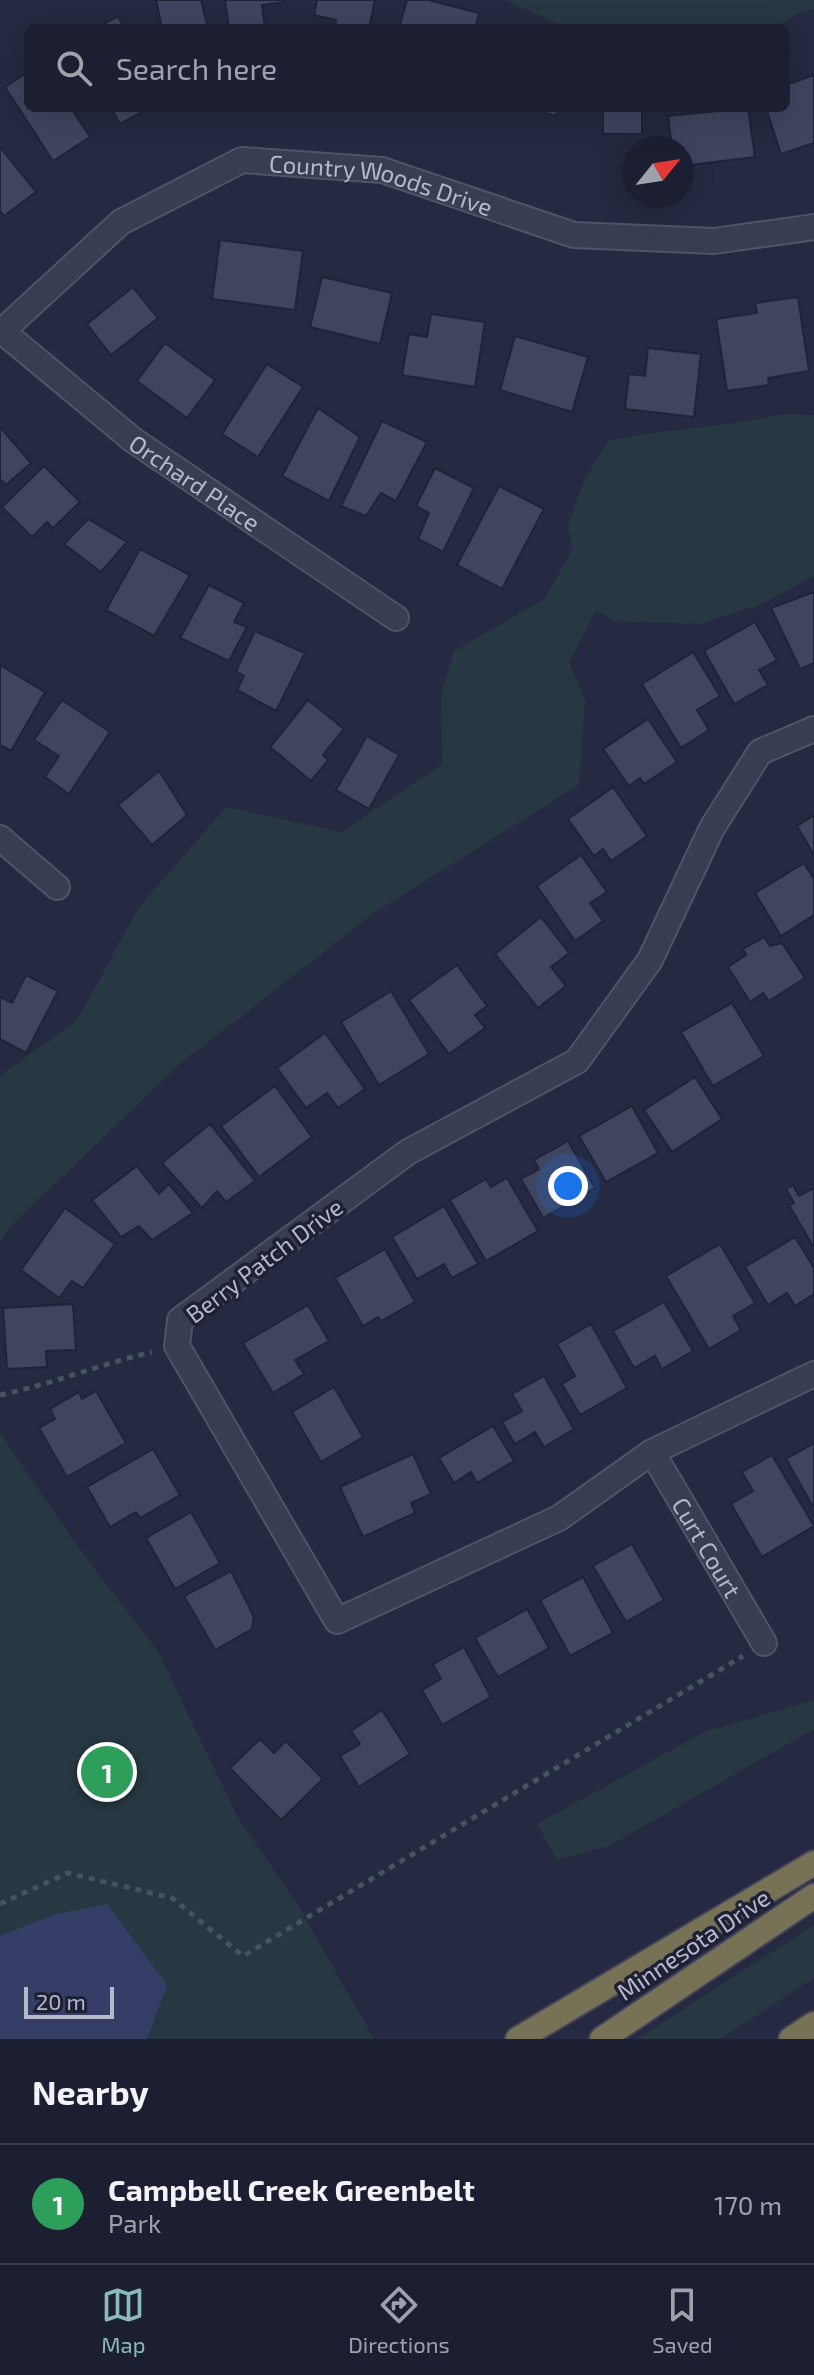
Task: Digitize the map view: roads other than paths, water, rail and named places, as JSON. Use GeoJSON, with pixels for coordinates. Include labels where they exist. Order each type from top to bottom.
{"type":"FeatureCollection","features":[{"type":"Feature","properties":{"kind":"highway"},"geometry":{"type":"LineString","coordinates":[[518,2039],[814,1863]]}},
{"type":"Feature","properties":{"kind":"highway","name":"Minnesota Drive"},"geometry":{"type":"LineString","coordinates":[[602,2039],[814,1896]]}},
{"type":"Feature","properties":{"kind":"highway"},"geometry":{"type":"LineString","coordinates":[[791,2039],[814,2024]]}},
{"type":"Feature","properties":{"kind":"street","name":"Country Woods Drive"},"geometry":{"type":"LineString","coordinates":[[2,333],[121,222],[242,160],[382,170],[574,235],[714,241],[814,227]]}},
{"type":"Feature","properties":{"kind":"street","name":"Orchard Place"},"geometry":{"type":"LineString","coordinates":[[2,333],[133,440],[396,618]]}},
{"type":"Feature","properties":{"kind":"street","name":"Berry Patch Drive"},"geometry":{"type":"LineString","coordinates":[[814,729],[760,752],[712,828],[650,960],[577,1061],[408,1152],[180,1320],[177,1346],[337,1621],[559,1518],[652,1452],[814,1374]]}},
{"type":"Feature","properties":{"kind":"street"},"geometry":{"type":"LineString","coordinates":[[0,838],[57,887]]}},
{"type":"Feature","properties":{"kind":"street","name":"Curt Court"},"geometry":{"type":"LineString","coordinates":[[652,1452],[764,1643]]}},
{"type":"Feature","properties":{"kind":"water"},"geometry":{"type":"Polygon","coordinates":[[[107,1904],[167,1985],[147,2039],[0,2039],[0,1936],[53,1915],[107,1904]]]}},
{"type":"Feature","properties":{"kind":"place","name":"Campbell Creek Greenbelt"},"geometry":{"type":"Point","coordinates":[107,1772]}}]}
